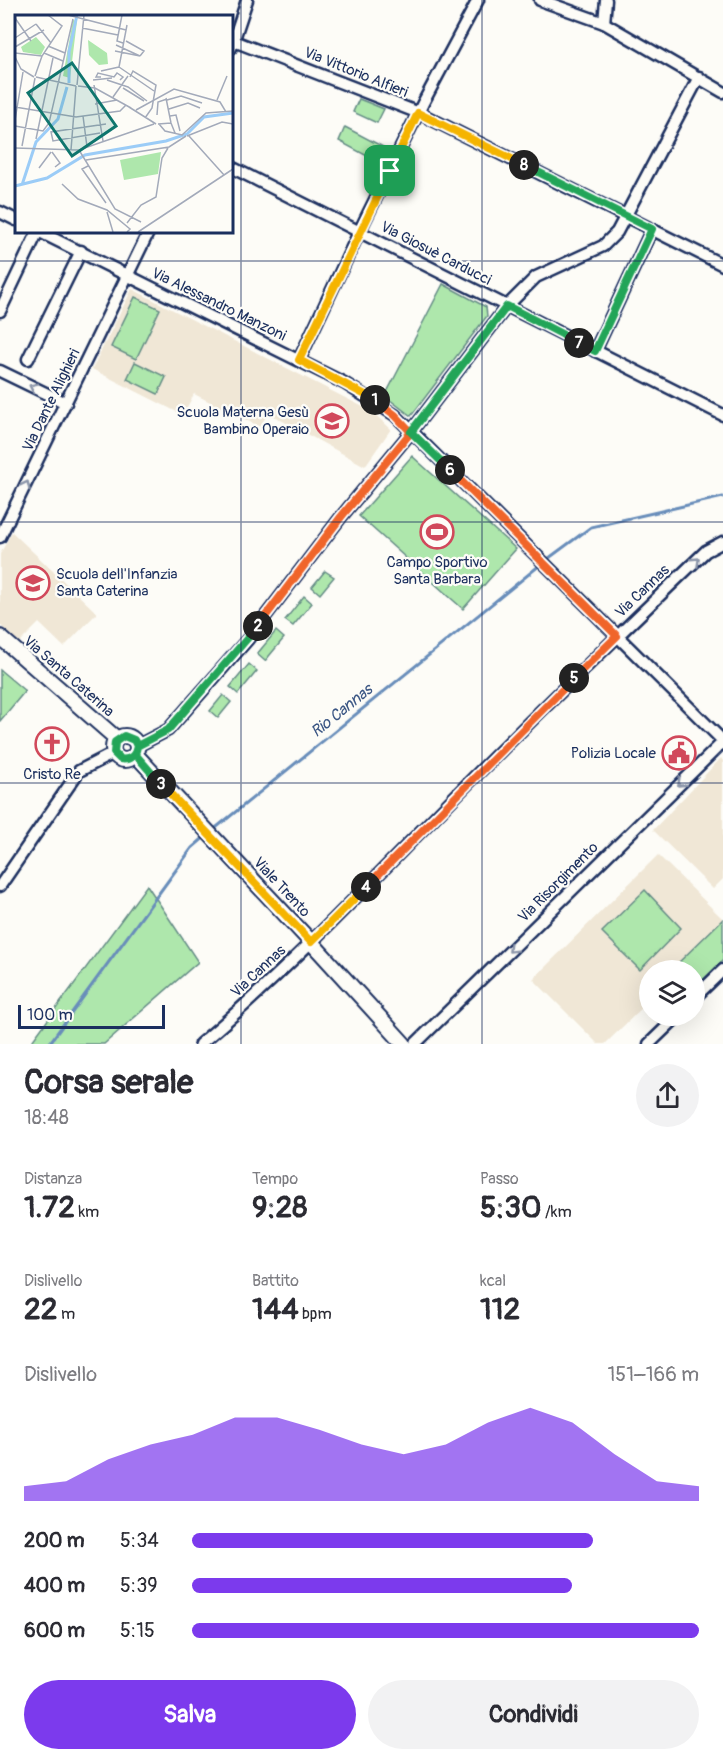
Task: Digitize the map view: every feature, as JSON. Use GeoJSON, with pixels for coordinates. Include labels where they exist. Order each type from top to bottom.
{"type":"FeatureCollection","features":[{"type":"Feature","properties":{"kind":"main road","name":"Via Santa Caterina"},"geometry":{"type":"LineString","coordinates":[[0,637],[117,739]]}},
{"type":"Feature","properties":{"kind":"main road"},"geometry":{"type":"LineString","coordinates":[[127,736],[134,740],[136,750],[124,759],[114,753],[113,745],[117,739],[127,736]]}},
{"type":"Feature","properties":{"kind":"main road","name":"Viale Trento"},"geometry":{"type":"LineString","coordinates":[[136,750],[198,822],[404,1044]]}},
{"type":"Feature","properties":{"kind":"street"},"geometry":{"type":"LineString","coordinates":[[232,45],[247,0]]}},
{"type":"Feature","properties":{"kind":"street"},"geometry":{"type":"LineString","coordinates":[[299,360],[418,113],[478,0]]}},
{"type":"Feature","properties":{"kind":"street"},"geometry":{"type":"LineString","coordinates":[[540,0],[604,23],[723,92]]}},
{"type":"Feature","properties":{"kind":"street"},"geometry":{"type":"LineString","coordinates":[[604,23],[606,0]]}},
{"type":"Feature","properties":{"kind":"street","name":"Via Vittorio Alfieri"},"geometry":{"type":"LineString","coordinates":[[232,45],[418,113],[723,265]]}},
{"type":"Feature","properties":{"kind":"street"},"geometry":{"type":"LineString","coordinates":[[136,750],[168,730],[248,639],[507,306],[536,277],[603,246],[617,232],[699,77]]}},
{"type":"Feature","properties":{"kind":"street","name":"Via Giosuè Carducci"},"geometry":{"type":"LineString","coordinates":[[232,167],[723,415]]}},
{"type":"Feature","properties":{"kind":"street"},"geometry":{"type":"LineString","coordinates":[[0,212],[15,220]]}},
{"type":"Feature","properties":{"kind":"street"},"geometry":{"type":"LineString","coordinates":[[595,351],[652,229]]}},
{"type":"Feature","properties":{"kind":"street"},"geometry":{"type":"LineString","coordinates":[[0,311],[39,232]]}},
{"type":"Feature","properties":{"kind":"street","name":"Via Alessandro Manzoni"},"geometry":{"type":"LineString","coordinates":[[41,232],[299,360],[376,401],[395,415],[723,742]]}},
{"type":"Feature","properties":{"kind":"street","name":"Via Dante Alighieri"},"geometry":{"type":"LineString","coordinates":[[0,537],[149,232]]}},
{"type":"Feature","properties":{"kind":"street"},"geometry":{"type":"LineString","coordinates":[[28,359],[81,251]]}},
{"type":"Feature","properties":{"kind":"street"},"geometry":{"type":"LineString","coordinates":[[0,372],[66,403]]}},
{"type":"Feature","properties":{"kind":"street","name":"Via Cannas"},"geometry":{"type":"LineString","coordinates":[[200,1044],[311,942],[525,725],[617,636],[706,551],[723,542]]}},
{"type":"Feature","properties":{"kind":"street","name":"Via Risorgimento"},"geometry":{"type":"LineString","coordinates":[[415,1044],[723,742]]}},
{"type":"Feature","properties":{"kind":"street"},"geometry":{"type":"LineString","coordinates":[[0,886],[79,771],[114,753]]}},
{"type":"Feature","properties":{"kind":"street"},"geometry":{"type":"LineString","coordinates":[[705,988],[723,970]]}},
{"type":"Feature","properties":{"kind":"street"},"geometry":{"type":"LineString","coordinates":[[649,1044],[668,1026]]}},
{"type":"Feature","properties":{"kind":"shaded area"},"geometry":{"type":"Polygon","coordinates":[[[132,289],[371,411],[391,429],[365,466],[268,413],[260,427],[194,394],[183,415],[92,369],[132,289]]]}},
{"type":"Feature","properties":{"kind":"shaded area","name":"Scuola dell'Infanzia Santa Caterina"},"geometry":{"type":"Polygon","coordinates":[[[12,532],[97,613],[64,647],[39,623],[19,643],[0,625],[0,554],[12,532]]]}},
{"type":"Feature","properties":{"kind":"shaded area"},"geometry":{"type":"Polygon","coordinates":[[[721,758],[723,761],[723,879],[713,889],[653,830],[721,758]]]}},
{"type":"Feature","properties":{"kind":"shaded area"},"geometry":{"type":"Polygon","coordinates":[[[658,855],[723,919],[681,960],[639,960],[639,1011],[605,1044],[598,1044],[533,979],[658,855]]]}},
{"type":"Feature","properties":{"kind":"green space"},"geometry":{"type":"Polygon","coordinates":[[[359,99],[384,109],[377,123],[353,112],[359,99]]]}},
{"type":"Feature","properties":{"kind":"green space"},"geometry":{"type":"Polygon","coordinates":[[[345,127],[389,150],[382,164],[339,141],[345,127]]]}},
{"type":"Feature","properties":{"kind":"green space"},"geometry":{"type":"Polygon","coordinates":[[[443,284],[486,307],[487,316],[411,416],[385,396],[443,284]]]}},
{"type":"Feature","properties":{"kind":"green space"},"geometry":{"type":"Polygon","coordinates":[[[135,297],[160,309],[136,359],[111,347],[135,297]]]}},
{"type":"Feature","properties":{"kind":"green space"},"geometry":{"type":"Polygon","coordinates":[[[135,362],[166,377],[158,394],[127,379],[135,362]]]}},
{"type":"Feature","properties":{"kind":"green space","name":"Campo Sportivo Santa Barbara"},"geometry":{"type":"Polygon","coordinates":[[[412,456],[516,549],[463,609],[359,516],[412,456]]]}},
{"type":"Feature","properties":{"kind":"green space"},"geometry":{"type":"Polygon","coordinates":[[[325,571],[334,577],[320,594],[312,587],[325,571]]]}},
{"type":"Feature","properties":{"kind":"green space"},"geometry":{"type":"Polygon","coordinates":[[[304,596],[312,603],[293,626],[285,620],[304,596]]]}},
{"type":"Feature","properties":{"kind":"green space"},"geometry":{"type":"Polygon","coordinates":[[[276,631],[284,638],[265,661],[257,654],[276,631]]]}},
{"type":"Feature","properties":{"kind":"green space"},"geometry":{"type":"Polygon","coordinates":[[[249,664],[257,671],[238,694],[230,687],[249,664]]]}},
{"type":"Feature","properties":{"kind":"green space"},"geometry":{"type":"Polygon","coordinates":[[[0,670],[25,691],[0,721],[0,670]]]}},
{"type":"Feature","properties":{"kind":"green space"},"geometry":{"type":"Polygon","coordinates":[[[223,695],[231,702],[218,718],[210,711],[223,695]]]}},
{"type":"Feature","properties":{"kind":"green space"},"geometry":{"type":"Polygon","coordinates":[[[147,885],[198,962],[104,1044],[30,1044],[147,885]]]}},
{"type":"Feature","properties":{"kind":"green space"},"geometry":{"type":"Polygon","coordinates":[[[645,890],[681,928],[650,960],[639,960],[639,969],[602,932],[645,890]]]}},
{"type":"Feature","properties":{"kind":"green space"},"geometry":{"type":"Polygon","coordinates":[[[723,919],[723,960],[705,979],[705,960],[681,960],[723,919]]]}},
{"type":"Feature","properties":{"kind":"waterway","name":"Rio Cannas"},"geometry":{"type":"LineString","coordinates":[[545,561],[591,527],[723,497]]}},
{"type":"Feature","properties":{"kind":"waterway","name":"Rio Cannas"},"geometry":{"type":"LineString","coordinates":[[212,831],[540,565]]}},
{"type":"Feature","properties":{"kind":"waterway","name":"Rio Cannas"},"geometry":{"type":"LineString","coordinates":[[49,1044],[192,848],[207,835]]}},
{"type":"Feature","properties":{"kind":"place","name":"Scuola Materna Gesù Bambino Operaio"},"geometry":{"type":"Point","coordinates":[332,421]}},
{"type":"Feature","properties":{"kind":"place","name":"Campo Sportivo Santa Barbara"},"geometry":{"type":"Point","coordinates":[437,532]}},
{"type":"Feature","properties":{"kind":"place","name":"Scuola dell'Infanzia Santa Caterina"},"geometry":{"type":"Point","coordinates":[33,583]}},
{"type":"Feature","properties":{"kind":"place","name":"Cristo Re"},"geometry":{"type":"Point","coordinates":[52,744]}},
{"type":"Feature","properties":{"kind":"place","name":"Polizia Locale"},"geometry":{"type":"Point","coordinates":[679,753]}},
{"type":"Feature","properties":{"kind":"route"},"geometry":{"type":"LineString","coordinates":[[390,171],[299,360],[376,401],[395,415],[411,432],[341,517],[248,639],[168,730],[137,746],[135,754],[128,759],[120,759],[114,753],[113,745],[120,737],[131,737],[137,746],[137,749],[135,754],[151,773],[311,942],[525,725],[617,636],[411,432],[507,306],[595,351],[652,229],[418,113],[390,171]]}}]}
